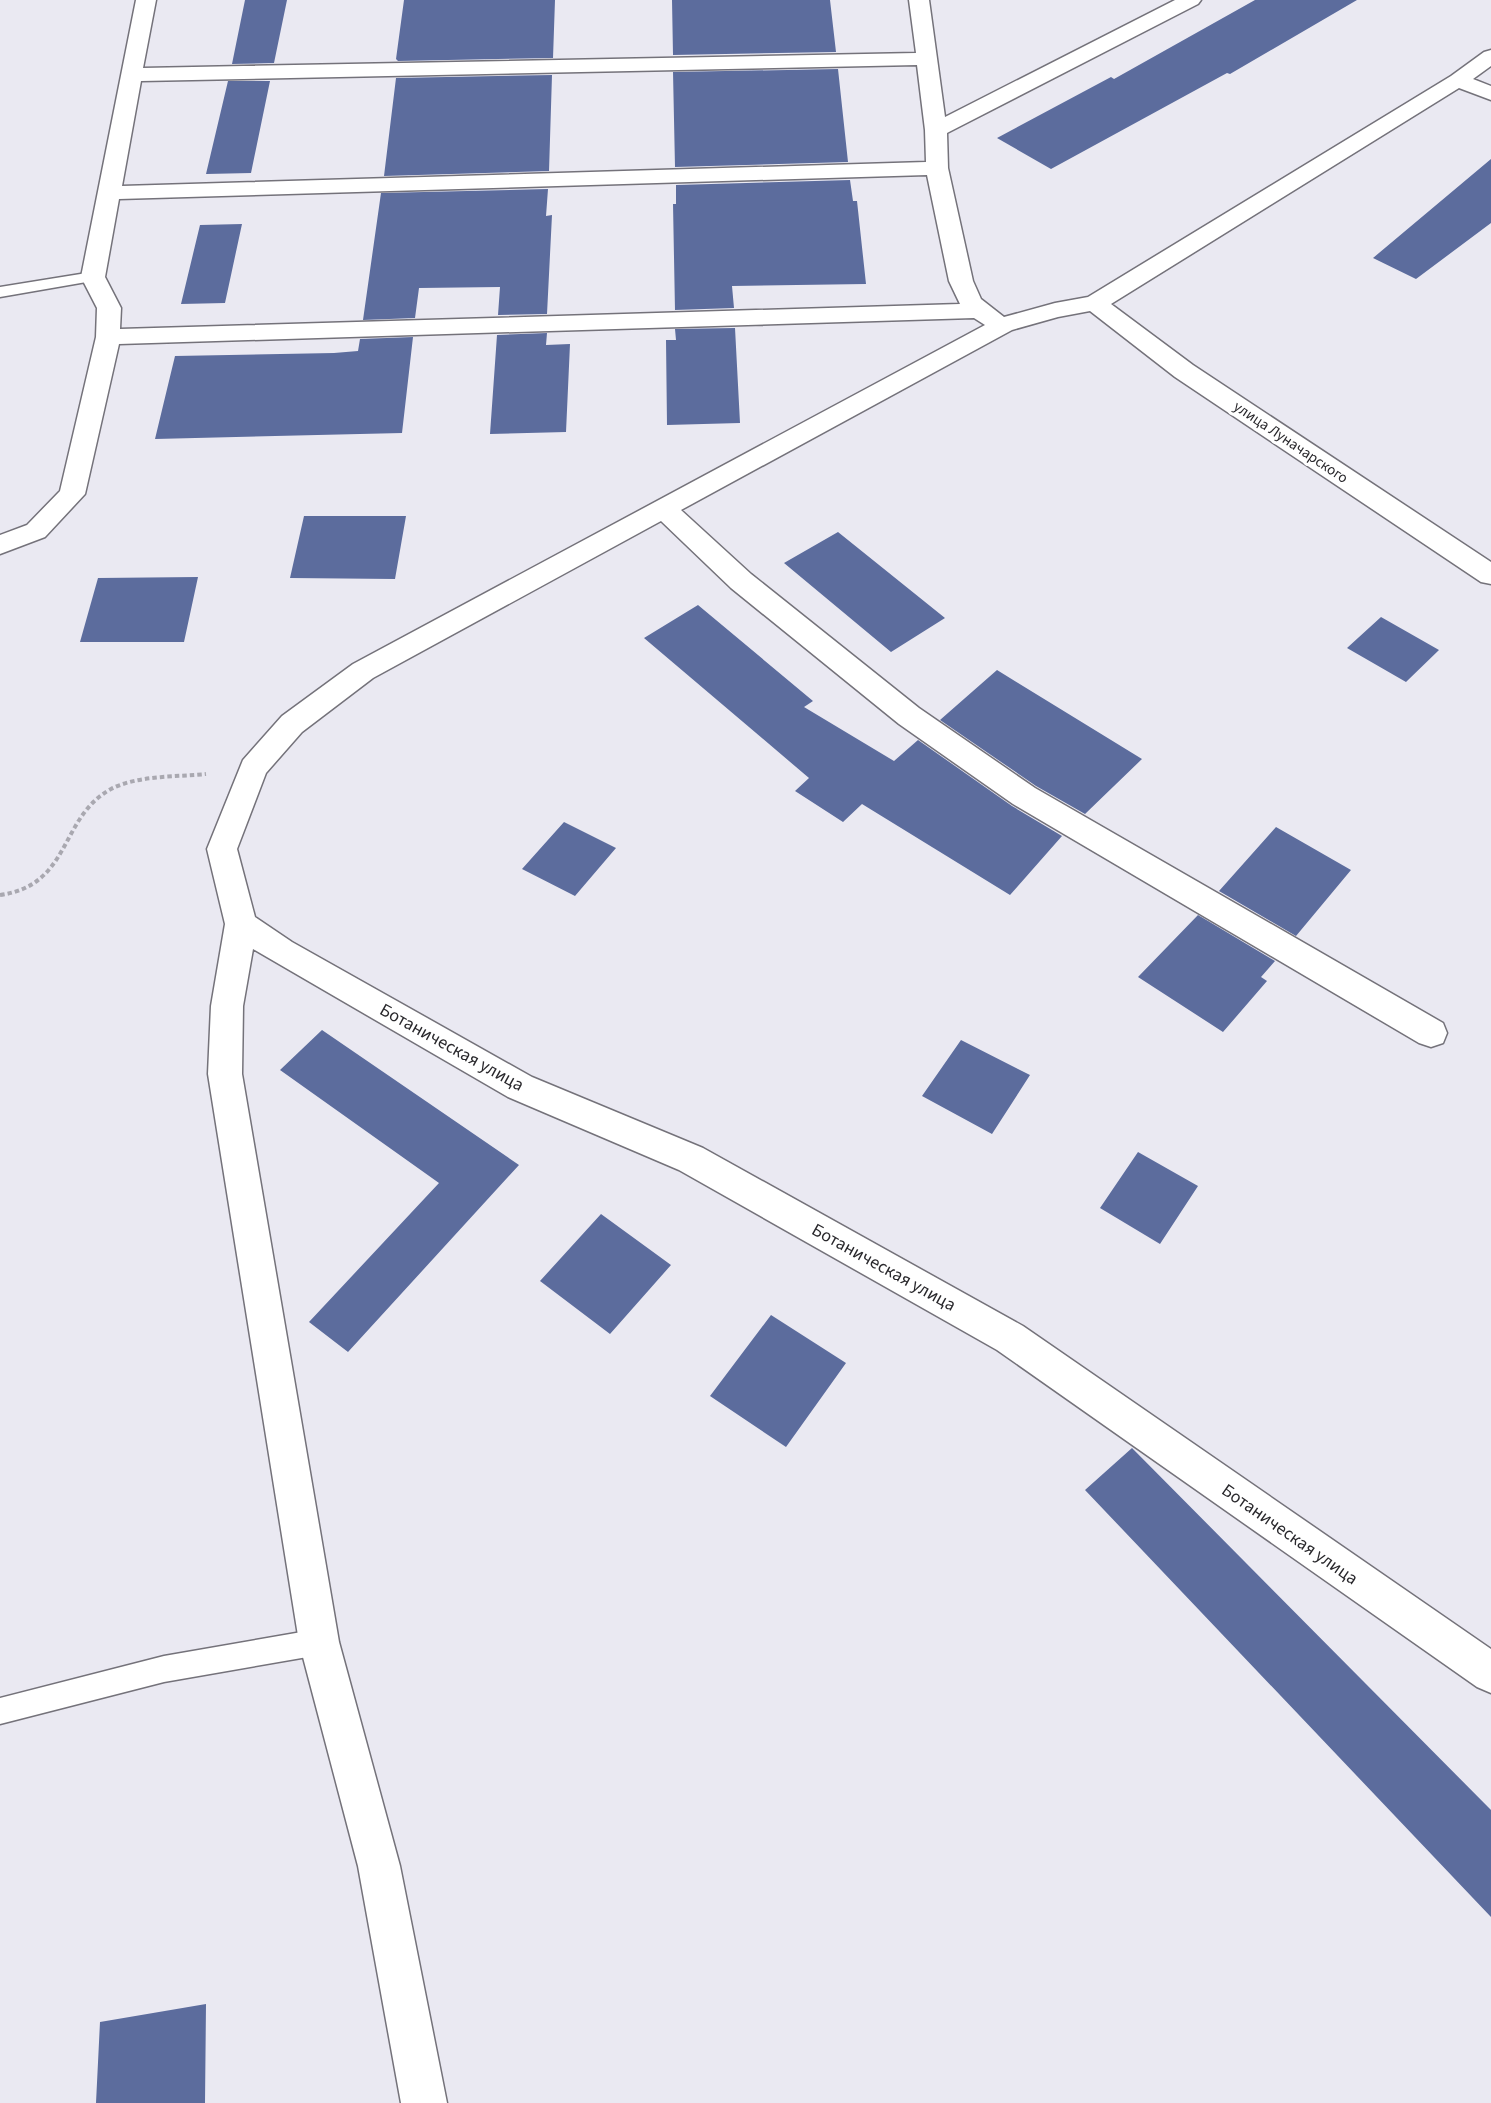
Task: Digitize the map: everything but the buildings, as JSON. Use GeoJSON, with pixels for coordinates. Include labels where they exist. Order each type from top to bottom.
{"type":"FeatureCollection","features":[{"type":"Feature","properties":{"kind":"street"},"geometry":{"type":"LineString","coordinates":[[0,545],[36,531],[72,494],[108,337],[109,308],[93,277],[146,0]]}},
{"type":"Feature","properties":{"kind":"street"},"geometry":{"type":"LineString","coordinates":[[919,0],[936,130],[937,168],[961,281],[966,296],[977,311],[1004,325]]}},
{"type":"Feature","properties":{"kind":"street"},"geometry":{"type":"LineString","coordinates":[[936,130],[1191,0]]}},
{"type":"Feature","properties":{"kind":"street"},"geometry":{"type":"LineString","coordinates":[[424,2103],[379,1866],[319,1642],[225,1074],[227,1006],[241,924],[222,849],[253,768],[292,724],[363,671],[1004,325],[1055,310],[1095,303],[1458,80],[1491,56]]}},
{"type":"Feature","properties":{"kind":"street"},"geometry":{"type":"LineString","coordinates":[[132,75],[927,59]]}},
{"type":"Feature","properties":{"kind":"street"},"geometry":{"type":"LineString","coordinates":[[1458,80],[1491,94]]}},
{"type":"Feature","properties":{"kind":"street"},"geometry":{"type":"LineString","coordinates":[[108,193],[937,168]]}},
{"type":"Feature","properties":{"kind":"street","name":"улица Луначарского"},"geometry":{"type":"LineString","coordinates":[[1095,303],[1184,371],[1491,575]]}},
{"type":"Feature","properties":{"kind":"street"},"geometry":{"type":"LineString","coordinates":[[108,337],[977,311]]}},
{"type":"Feature","properties":{"kind":"street"},"geometry":{"type":"LineString","coordinates":[[664,509],[741,581],[909,716],[1024,796],[1431,1033]]}},
{"type":"Feature","properties":{"kind":"street","name":"Ботаническая улица"},"geometry":{"type":"LineString","coordinates":[[241,924],[281,951],[520,1087],[691,1159],[1010,1338],[1491,1673]]}},
{"type":"Feature","properties":{"kind":"lane"},"geometry":{"type":"LineString","coordinates":[[0,292],[93,277]]}},
{"type":"Feature","properties":{"kind":"lane"},"geometry":{"type":"LineString","coordinates":[[0,1711],[164,1669],[319,1642]]}},
{"type":"Feature","properties":{"kind":"path"},"geometry":{"type":"LineString","coordinates":[[0,895],[26,891],[52,870],[83,815],[111,789],[156,780],[253,768]]}}]}
